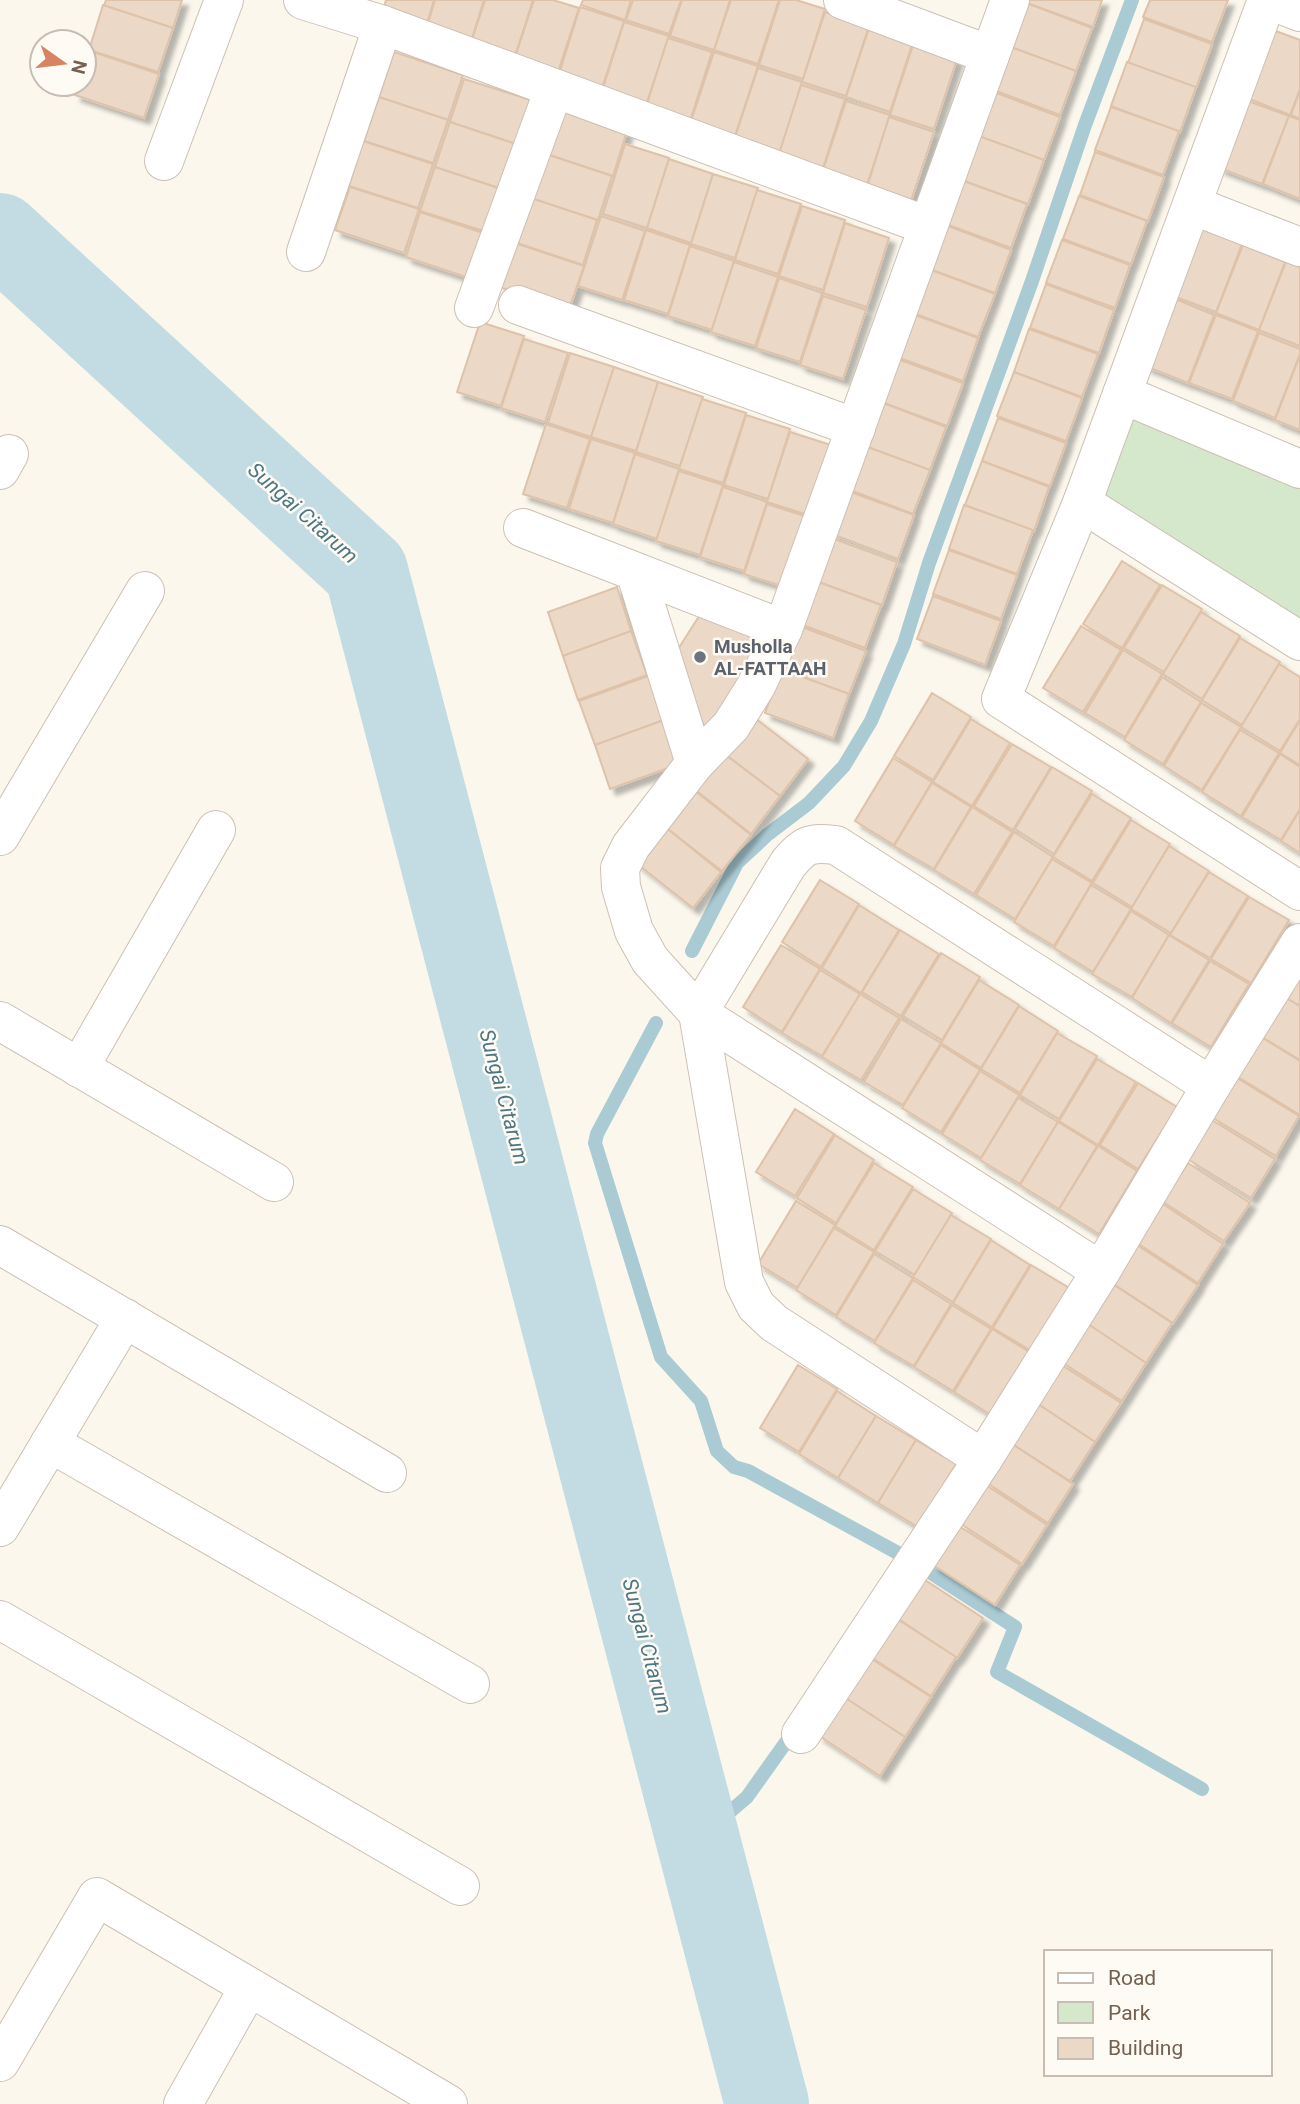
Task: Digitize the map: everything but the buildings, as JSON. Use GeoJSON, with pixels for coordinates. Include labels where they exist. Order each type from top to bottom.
{"type":"FeatureCollection","features":[{"type":"Feature","properties":{"kind":"street"},"geometry":{"type":"LineString","coordinates":[[164,161],[224,0]]}},
{"type":"Feature","properties":{"kind":"street"},"geometry":{"type":"LineString","coordinates":[[303,0],[383,25],[928,226]]}},
{"type":"Feature","properties":{"kind":"street"},"geometry":{"type":"LineString","coordinates":[[843,0],[990,55]]}},
{"type":"Feature","properties":{"kind":"street"},"geometry":{"type":"LineString","coordinates":[[1010,0],[783,629],[756,686],[731,726],[695,763],[631,846],[620,868],[620,878],[634,931],[650,960],[698,1013],[1101,1271]]}},
{"type":"Feature","properties":{"kind":"street"},"geometry":{"type":"LineString","coordinates":[[1300,12],[1268,0],[1082,503],[1001,699],[1300,891]]}},
{"type":"Feature","properties":{"kind":"street"},"geometry":{"type":"LineString","coordinates":[[306,252],[383,25]]}},
{"type":"Feature","properties":{"kind":"street"},"geometry":{"type":"LineString","coordinates":[[474,308],[554,89]]}},
{"type":"Feature","properties":{"kind":"street"},"geometry":{"type":"LineString","coordinates":[[1192,205],[1300,247]]}},
{"type":"Feature","properties":{"kind":"street"},"geometry":{"type":"LineString","coordinates":[[518,305],[856,428]]}},
{"type":"Feature","properties":{"kind":"street"},"geometry":{"type":"LineString","coordinates":[[1122,394],[1300,469]]}},
{"type":"Feature","properties":{"kind":"street"},"geometry":{"type":"LineString","coordinates":[[1082,503],[1300,641]]}},
{"type":"Feature","properties":{"kind":"street"},"geometry":{"type":"LineString","coordinates":[[523,528],[783,629]]}},
{"type":"Feature","properties":{"kind":"street"},"geometry":{"type":"LineString","coordinates":[[636,573],[695,763]]}},
{"type":"Feature","properties":{"kind":"street"},"geometry":{"type":"LineString","coordinates":[[0,836],[145,591]]}},
{"type":"Feature","properties":{"kind":"street"},"geometry":{"type":"LineString","coordinates":[[79,1068],[216,830]]}},
{"type":"Feature","properties":{"kind":"street"},"geometry":{"type":"LineString","coordinates":[[983,1459],[774,1323],[756,1306],[744,1282],[698,1013],[788,864],[800,850],[818,843],[836,845],[1212,1086]]}},
{"type":"Feature","properties":{"kind":"street"},"geometry":{"type":"LineString","coordinates":[[801,1734],[983,1459],[1101,1271],[1300,943]]}},
{"type":"Feature","properties":{"kind":"street"},"geometry":{"type":"LineString","coordinates":[[0,1021],[274,1182]]}},
{"type":"Feature","properties":{"kind":"street"},"geometry":{"type":"LineString","coordinates":[[0,1245],[387,1473]]}},
{"type":"Feature","properties":{"kind":"street"},"geometry":{"type":"LineString","coordinates":[[0,1527],[13,1475],[50,1443],[125,1318]]}},
{"type":"Feature","properties":{"kind":"street"},"geometry":{"type":"LineString","coordinates":[[50,1443],[470,1684]]}},
{"type":"Feature","properties":{"kind":"street"},"geometry":{"type":"LineString","coordinates":[[0,1620],[460,1886]]}},
{"type":"Feature","properties":{"kind":"street"},"geometry":{"type":"LineString","coordinates":[[0,2062],[97,1897],[249,1987],[399,2092],[449,2104]]}},
{"type":"Feature","properties":{"kind":"street"},"geometry":{"type":"LineString","coordinates":[[183,2104],[249,1987]]}},
{"type":"Feature","properties":{"kind":"green space"},"geometry":{"type":"Polygon","coordinates":[[[1122,394],[1300,469],[1300,641],[1082,503],[1122,394]]]}},
{"type":"Feature","properties":{"kind":"waterway"},"geometry":{"type":"LineString","coordinates":[[692,951],[737,863],[767,835],[809,803],[844,766],[871,721],[904,644],[929,563],[1132,0]]}},
{"type":"Feature","properties":{"kind":"waterway","name":"Sungai Citarum"},"geometry":{"type":"LineString","coordinates":[[0,235],[366,571],[767,2104]]}},
{"type":"Feature","properties":{"kind":"waterway"},"geometry":{"type":"LineString","coordinates":[[656,1023],[597,1134],[595,1143],[661,1357],[701,1401],[717,1451],[734,1467],[748,1471],[907,1558],[903,1565]]}},
{"type":"Feature","properties":{"kind":"waterway"},"geometry":{"type":"LineString","coordinates":[[930,1572],[1015,1627],[997,1672],[1202,1789]]}},
{"type":"Feature","properties":{"kind":"waterway"},"geometry":{"type":"LineString","coordinates":[[697,1840],[747,1797],[794,1731]]}},
{"type":"Feature","properties":{"kind":"place","name":"Musholla AL-FATTAAH"},"geometry":{"type":"Point","coordinates":[700,657]}}]}
